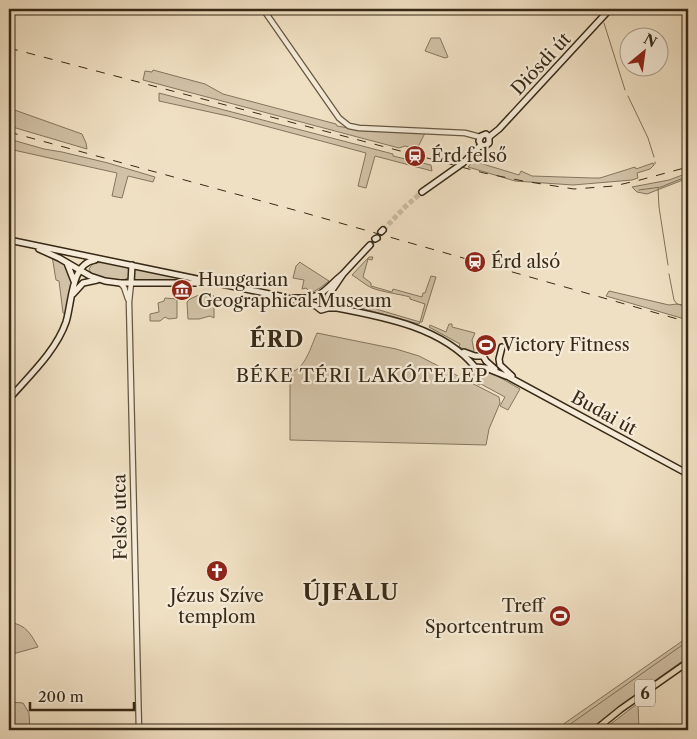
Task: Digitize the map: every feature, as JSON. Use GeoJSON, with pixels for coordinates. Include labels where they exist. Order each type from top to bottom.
{"type":"FeatureCollection","features":[{"type":"Feature","properties":{"kind":"main road","name":"Diósdi út"},"geometry":{"type":"LineString","coordinates":[[489,137],[499,129],[610,9]]}},
{"type":"Feature","properties":{"kind":"main road"},"geometry":{"type":"LineString","coordinates":[[422,192],[463,163],[481,145],[485,146],[490,143],[489,137],[484,134],[480,137],[481,145]]}},
{"type":"Feature","properties":{"kind":"main road"},"geometry":{"type":"LineString","coordinates":[[9,240],[284,297],[316,306],[321,310],[328,308],[329,298],[344,274],[370,245]]}},
{"type":"Feature","properties":{"kind":"main road"},"geometry":{"type":"LineString","coordinates":[[29,245],[99,280]]}},
{"type":"Feature","properties":{"kind":"main road"},"geometry":{"type":"LineString","coordinates":[[90,276],[88,268],[93,260]]}},
{"type":"Feature","properties":{"kind":"main road"},"geometry":{"type":"LineString","coordinates":[[9,399],[42,361],[59,337],[65,324],[74,284],[79,271],[86,262],[103,260]]}},
{"type":"Feature","properties":{"kind":"main road"},"geometry":{"type":"LineString","coordinates":[[67,263],[72,273],[74,284]]}},
{"type":"Feature","properties":{"kind":"main road"},"geometry":{"type":"LineString","coordinates":[[131,283],[132,265]]}},
{"type":"Feature","properties":{"kind":"main road"},"geometry":{"type":"LineString","coordinates":[[316,306],[315,301],[319,296],[344,274]]}},
{"type":"Feature","properties":{"kind":"main road"},"geometry":{"type":"LineString","coordinates":[[73,294],[83,283],[99,280],[120,283],[179,282],[222,284]]}},
{"type":"Feature","properties":{"kind":"main road"},"geometry":{"type":"LineString","coordinates":[[284,297],[310,298],[319,296],[329,298]]}},
{"type":"Feature","properties":{"kind":"main road","name":"Budai út"},"geometry":{"type":"LineString","coordinates":[[329,298],[355,311]]}},
{"type":"Feature","properties":{"kind":"main road","name":"Budai út"},"geometry":{"type":"LineString","coordinates":[[328,308],[355,311],[423,330],[456,349],[472,362],[475,367],[506,376],[524,385],[688,474]]}},
{"type":"Feature","properties":{"kind":"main road"},"geometry":{"type":"LineString","coordinates":[[502,347],[499,359],[502,369],[524,385]]}},
{"type":"Feature","properties":{"kind":"main road","name":"Budai út"},"geometry":{"type":"LineString","coordinates":[[456,349],[475,356],[483,356],[486,361],[506,376]]}},
{"type":"Feature","properties":{"kind":"main road"},"geometry":{"type":"LineString","coordinates":[[472,362],[475,356]]}},
{"type":"Feature","properties":{"kind":"main road"},"geometry":{"type":"LineString","coordinates":[[482,368],[486,361]]}},
{"type":"Feature","properties":{"kind":"main road","name":"6"},"geometry":{"type":"LineString","coordinates":[[595,730],[688,662]]}},
{"type":"Feature","properties":{"kind":"street"},"geometry":{"type":"LineString","coordinates":[[263,9],[344,123],[359,128],[465,133],[480,137]]}},
{"type":"Feature","properties":{"kind":"street","name":"Felső utca"},"geometry":{"type":"LineString","coordinates":[[120,283],[125,290],[129,302]]}},
{"type":"Feature","properties":{"kind":"street","name":"Felső utca"},"geometry":{"type":"LineString","coordinates":[[131,283],[129,302],[139,730]]}},
{"type":"Feature","properties":{"kind":"shaded area"},"geometry":{"type":"Polygon","coordinates":[[[431,38],[440,38],[448,57],[445,58],[425,51],[431,38]]]}},
{"type":"Feature","properties":{"kind":"shaded area"},"geometry":{"type":"Polygon","coordinates":[[[153,70],[205,84],[223,94],[336,124],[337,126],[365,131],[425,133],[417,149],[405,146],[399,148],[143,80],[145,71],[152,72],[153,70]]]}},
{"type":"Feature","properties":{"kind":"shaded area"},"geometry":{"type":"Polygon","coordinates":[[[159,93],[393,154],[393,156],[431,165],[432,171],[375,156],[366,188],[358,186],[366,153],[228,116],[159,101],[159,93]]]}},
{"type":"Feature","properties":{"kind":"shaded area"},"geometry":{"type":"Polygon","coordinates":[[[9,108],[82,134],[87,149],[9,126],[9,108]]]}},
{"type":"Feature","properties":{"kind":"shaded area"},"geometry":{"type":"Polygon","coordinates":[[[9,139],[108,163],[155,177],[153,182],[128,176],[122,198],[112,196],[117,173],[9,149],[9,139]]]}},
{"type":"Feature","properties":{"kind":"shaded area"},"geometry":{"type":"Polygon","coordinates":[[[473,161],[519,175],[521,171],[532,176],[592,178],[600,178],[653,163],[654,165],[650,169],[637,173],[638,178],[632,180],[573,185],[515,181],[468,167],[473,161]]]}},
{"type":"Feature","properties":{"kind":"shaded area"},"geometry":{"type":"Polygon","coordinates":[[[688,173],[688,178],[647,194],[637,192],[632,187],[669,180],[688,173]]]}},
{"type":"Feature","properties":{"kind":"shaded area"},"geometry":{"type":"Polygon","coordinates":[[[52,256],[66,264],[73,279],[66,315],[63,313],[59,281],[56,280],[52,256]]]}},
{"type":"Feature","properties":{"kind":"shaded area"},"geometry":{"type":"Polygon","coordinates":[[[369,257],[373,257],[372,260],[368,259],[363,277],[371,283],[371,286],[392,292],[393,289],[422,297],[431,276],[436,277],[422,322],[420,322],[425,304],[410,299],[410,297],[372,288],[352,275],[369,257]]]}},
{"type":"Feature","properties":{"kind":"shaded area"},"geometry":{"type":"Polygon","coordinates":[[[300,262],[329,281],[311,293],[306,288],[302,289],[304,280],[293,278],[296,266],[300,262]]]}},
{"type":"Feature","properties":{"kind":"shaded area"},"geometry":{"type":"Polygon","coordinates":[[[93,263],[122,265],[130,270],[130,276],[116,281],[92,275],[89,269],[93,263]]]}},
{"type":"Feature","properties":{"kind":"shaded area"},"geometry":{"type":"Polygon","coordinates":[[[134,267],[198,281],[133,281],[134,267]]]}},
{"type":"Feature","properties":{"kind":"shaded area"},"geometry":{"type":"Polygon","coordinates":[[[609,291],[669,305],[677,304],[688,307],[688,320],[606,296],[609,291]]]}},
{"type":"Feature","properties":{"kind":"shaded area"},"geometry":{"type":"Polygon","coordinates":[[[201,294],[214,296],[214,301],[209,302],[209,306],[214,306],[214,318],[210,316],[188,319],[187,302],[201,294]]]}},
{"type":"Feature","properties":{"kind":"shaded area"},"geometry":{"type":"Polygon","coordinates":[[[342,296],[349,301],[420,322],[419,324],[339,302],[342,296]]]}},
{"type":"Feature","properties":{"kind":"shaded area"},"geometry":{"type":"Polygon","coordinates":[[[165,298],[177,299],[177,318],[169,319],[165,317],[160,321],[150,321],[150,314],[159,312],[158,303],[164,301],[165,298]]]}},
{"type":"Feature","properties":{"kind":"shaded area"},"geometry":{"type":"Polygon","coordinates":[[[449,324],[452,324],[452,327],[475,333],[472,340],[474,351],[459,347],[460,344],[429,327],[430,325],[446,332],[449,324]]]}},
{"type":"Feature","properties":{"kind":"shaded area"},"geometry":{"type":"Polygon","coordinates":[[[317,333],[396,349],[419,356],[499,397],[500,403],[489,429],[486,445],[290,440],[290,372],[300,367],[304,362],[317,333]]]}},
{"type":"Feature","properties":{"kind":"shaded area"},"geometry":{"type":"Polygon","coordinates":[[[487,370],[520,389],[508,410],[500,406],[505,397],[466,377],[471,371],[487,370]]]}},
{"type":"Feature","properties":{"kind":"shaded area"},"geometry":{"type":"Polygon","coordinates":[[[9,624],[25,628],[38,647],[9,655],[9,624]]]}},
{"type":"Feature","properties":{"kind":"shaded area"},"geometry":{"type":"Polygon","coordinates":[[[688,637],[688,657],[589,730],[555,730],[688,637]]]}},
{"type":"Feature","properties":{"kind":"shaded area"},"geometry":{"type":"Polygon","coordinates":[[[9,685],[10,702],[23,703],[29,713],[30,730],[9,730],[9,685]]]}},
{"type":"Feature","properties":{"kind":"shaded area"},"geometry":{"type":"Polygon","coordinates":[[[638,703],[639,730],[603,730],[638,703]]]}},
{"type":"Feature","properties":{"kind":"waterway"},"geometry":{"type":"LineString","coordinates":[[598,9],[600,13]]}},
{"type":"Feature","properties":{"kind":"waterway"},"geometry":{"type":"LineString","coordinates":[[604,23],[625,90]]}},
{"type":"Feature","properties":{"kind":"waterway"},"geometry":{"type":"LineString","coordinates":[[628,96],[648,138],[654,157]]}},
{"type":"Feature","properties":{"kind":"waterway"},"geometry":{"type":"LineString","coordinates":[[639,190],[661,187],[688,176]]}},
{"type":"Feature","properties":{"kind":"waterway"},"geometry":{"type":"LineString","coordinates":[[658,188],[668,265]]}},
{"type":"Feature","properties":{"kind":"waterway"},"geometry":{"type":"LineString","coordinates":[[669,274],[674,300],[677,304],[688,306]]}},
{"type":"Feature","properties":{"kind":"waterway"},"geometry":{"type":"LineString","coordinates":[[562,730],[688,641]]}},
{"type":"Feature","properties":{"kind":"tunnel"},"geometry":{"type":"LineString","coordinates":[[383,230],[422,192]]}},
{"type":"Feature","properties":{"kind":"railway"},"geometry":{"type":"LineString","coordinates":[[9,48],[484,173],[523,181],[574,189],[614,186],[688,167]]}},
{"type":"Feature","properties":{"kind":"railway"},"geometry":{"type":"LineString","coordinates":[[9,132],[298,211],[688,322]]}},
{"type":"Feature","properties":{"kind":"place","name":"Érd felső"},"geometry":{"type":"Point","coordinates":[415,156]}},
{"type":"Feature","properties":{"kind":"place","name":"Érd alsó"},"geometry":{"type":"Point","coordinates":[475,262]}},
{"type":"Feature","properties":{"kind":"place","name":"Hungarian Geographical Museum"},"geometry":{"type":"Point","coordinates":[182,290]}},
{"type":"Feature","properties":{"kind":"place","name":"Victory Fitness"},"geometry":{"type":"Point","coordinates":[486,345]}},
{"type":"Feature","properties":{"kind":"place","name":"Jézus Szíve templom"},"geometry":{"type":"Point","coordinates":[217,571]}},
{"type":"Feature","properties":{"kind":"place","name":"Treff Sportcentrum"},"geometry":{"type":"Point","coordinates":[560,616]}},
{"type":"Feature","properties":{"kind":"district","name":"ÉRD"},"geometry":{"type":"Point","coordinates":[277,339]}},
{"type":"Feature","properties":{"kind":"district","name":"BÉKE TÉRI LAKÓTELEP"},"geometry":{"type":"Point","coordinates":[362,375]}},
{"type":"Feature","properties":{"kind":"district","name":"ÚJFALU"},"geometry":{"type":"Point","coordinates":[351,592]}}]}
